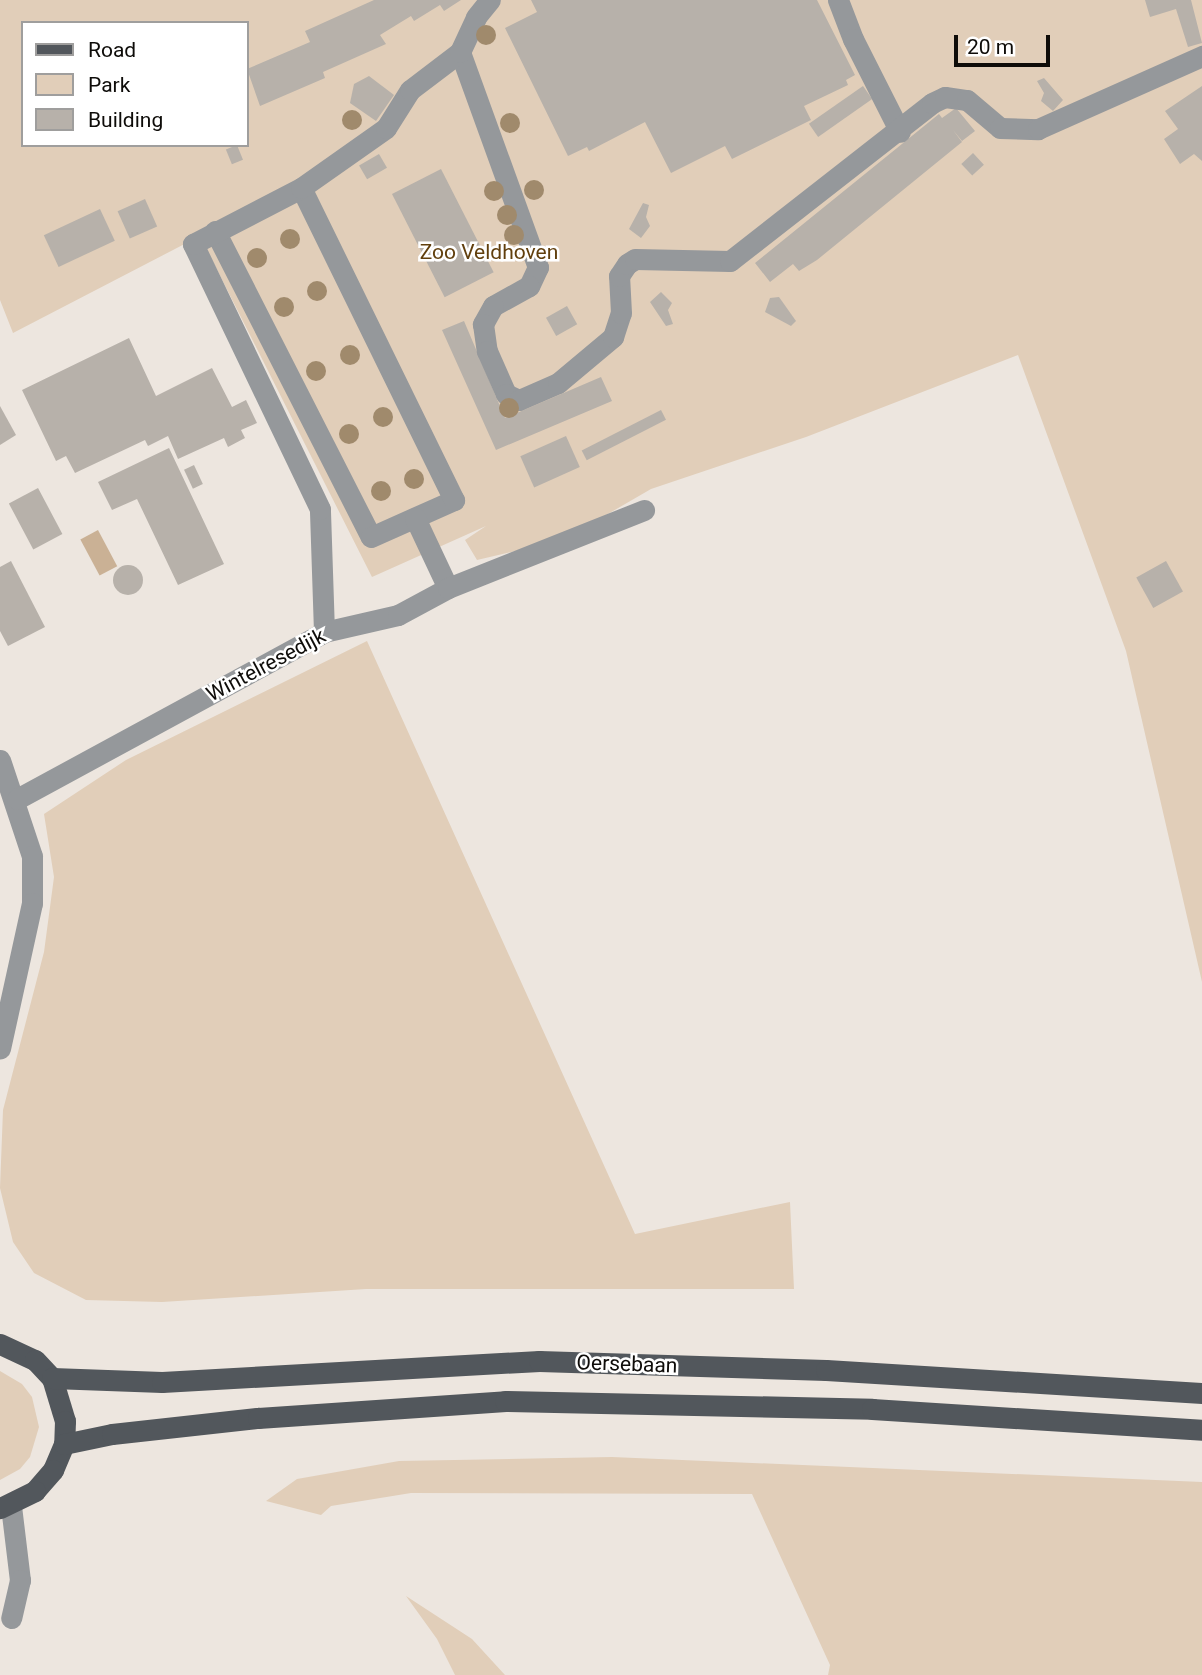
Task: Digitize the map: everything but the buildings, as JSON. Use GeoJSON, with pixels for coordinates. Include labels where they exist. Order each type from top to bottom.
{"type":"FeatureCollection","features":[{"type":"Feature","properties":{"kind":"main road"},"geometry":{"type":"LineString","coordinates":[[0,1343],[35,1360],[52,1378],[61,1399],[64,1444],[53,1470],[35,1491],[5,1507]]}},
{"type":"Feature","properties":{"kind":"main road","name":"Oersebaan"},"geometry":{"type":"LineString","coordinates":[[52,1378],[162,1382],[539,1361],[826,1370],[1202,1393]]}},
{"type":"Feature","properties":{"kind":"main road","name":"Oersebaan"},"geometry":{"type":"LineString","coordinates":[[64,1444],[112,1434],[258,1418],[505,1401],[872,1409],[1202,1430]]}},
{"type":"Feature","properties":{"kind":"street"},"geometry":{"type":"LineString","coordinates":[[324,632],[320,509],[193,244],[301,188],[386,128],[410,90],[460,52],[476,17],[490,0]]}},
{"type":"Feature","properties":{"kind":"street"},"geometry":{"type":"LineString","coordinates":[[838,0],[853,39],[900,132]]}},
{"type":"Feature","properties":{"kind":"street"},"geometry":{"type":"LineString","coordinates":[[460,52],[538,267],[529,286],[493,306],[484,324],[487,351],[506,394],[519,400],[558,383],[613,337],[621,313],[619,276],[627,264],[635,259],[730,261],[945,97],[967,100],[1000,128],[1038,129],[1202,56]]}},
{"type":"Feature","properties":{"kind":"street"},"geometry":{"type":"LineString","coordinates":[[215,231],[371,537],[454,500],[301,188]]}},
{"type":"Feature","properties":{"kind":"street","name":"Wintelresedijk"},"geometry":{"type":"LineString","coordinates":[[17,799],[324,632],[398,615],[448,588],[644,510]]}},
{"type":"Feature","properties":{"kind":"street"},"geometry":{"type":"LineString","coordinates":[[415,518],[448,588]]}},
{"type":"Feature","properties":{"kind":"street"},"geometry":{"type":"LineString","coordinates":[[0,760],[17,799],[32,856],[32,902],[0,1049]]}},
{"type":"Feature","properties":{"kind":"street"},"geometry":{"type":"LineString","coordinates":[[0,1602],[11,1618],[20,1580],[5,1507]]}},
{"type":"Feature","properties":{"kind":"green space","name":"Zoo Veldhoven"},"geometry":{"type":"Polygon","coordinates":[[[0,0],[1202,0],[1202,982],[1126,651],[1018,355],[806,437],[651,489],[563,540],[477,560],[465,540],[486,526],[372,577],[200,236],[13,333],[0,300],[0,0]]]}},
{"type":"Feature","properties":{"kind":"green space"},"geometry":{"type":"Polygon","coordinates":[[[367,641],[635,1234],[790,1202],[794,1289],[366,1289],[162,1302],[86,1300],[34,1273],[13,1242],[0,1188],[3,1110],[44,952],[54,877],[44,814],[126,760],[367,641]]]}},
{"type":"Feature","properties":{"kind":"green space"},"geometry":{"type":"Polygon","coordinates":[[[0,1371],[22,1384],[32,1397],[39,1427],[30,1457],[20,1469],[0,1480],[0,1371]]]}},
{"type":"Feature","properties":{"kind":"green space"},"geometry":{"type":"Polygon","coordinates":[[[612,1457],[1202,1482],[1202,1675],[828,1675],[830,1665],[752,1494],[411,1493],[331,1506],[321,1515],[266,1501],[297,1479],[399,1461],[612,1457]]]}},
{"type":"Feature","properties":{"kind":"green space"},"geometry":{"type":"Polygon","coordinates":[[[406,1596],[472,1639],[505,1675],[455,1675],[437,1639],[406,1596]]]}},
{"type":"Feature","properties":{"kind":"shaded area"},"geometry":{"type":"Polygon","coordinates":[[[98,530],[117,566],[100,576],[80,539],[98,530]]]}}]}
